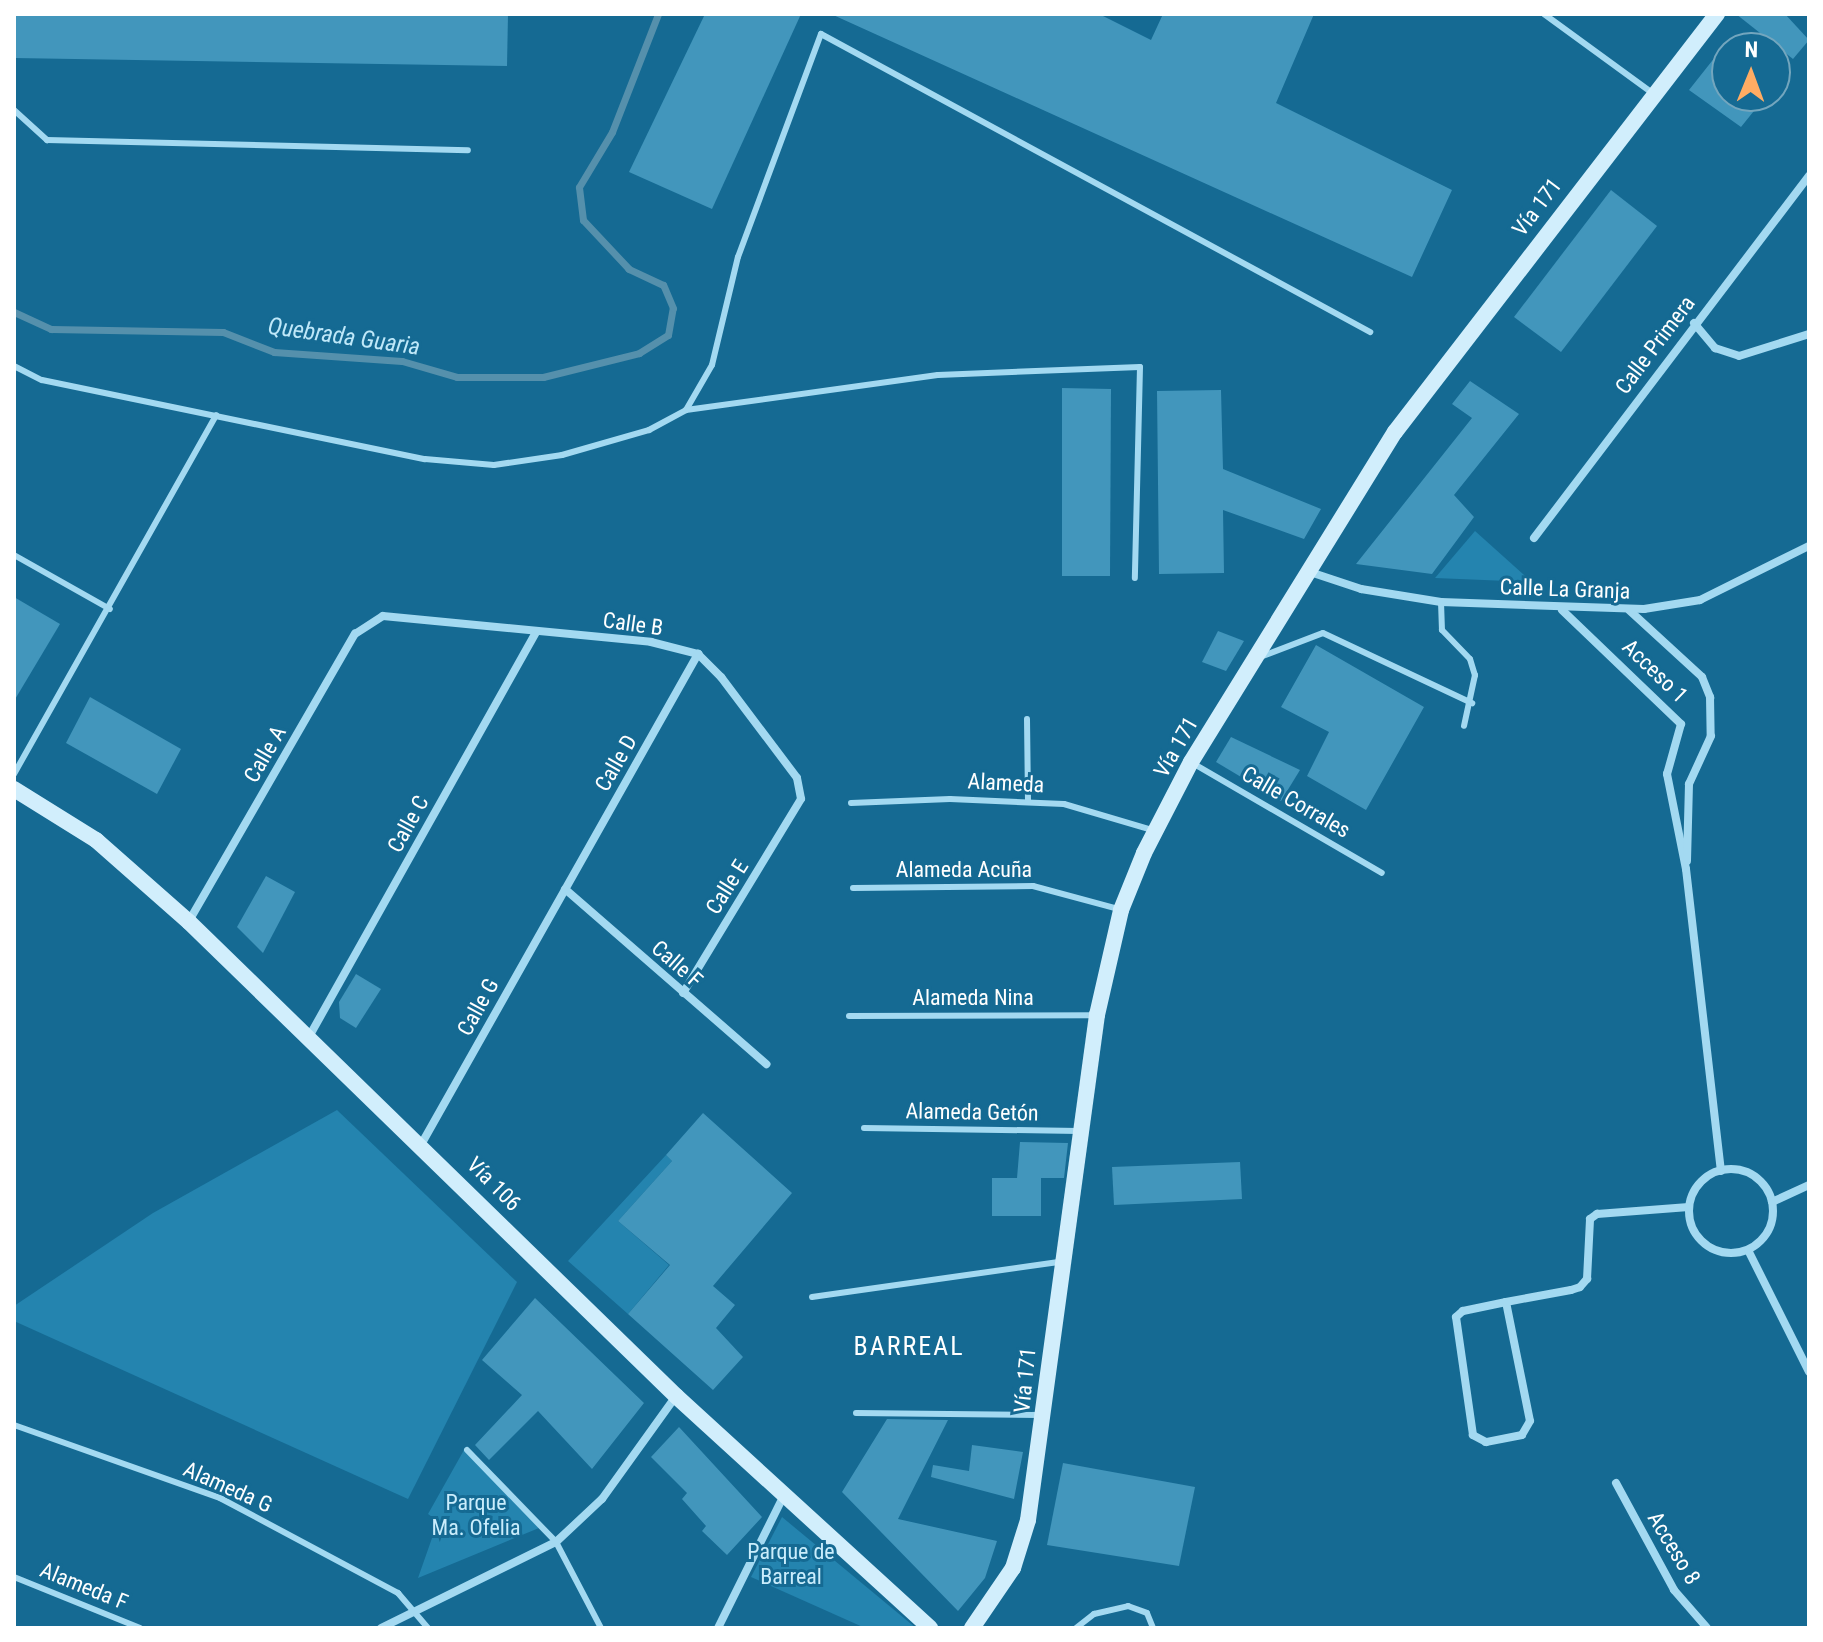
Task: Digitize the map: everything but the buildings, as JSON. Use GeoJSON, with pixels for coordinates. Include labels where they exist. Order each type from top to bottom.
{"type":"FeatureCollection","features":[{"type":"Feature","properties":{"kind":"main road","name":"Vía 171"},"geometry":{"type":"LineString","coordinates":[[972,1628],[1020,1549],[1044,1414],[1059,1262],[1097,1015],[1121,910],[1155,831],[1191,762],[1395,432],[1651,92],[1717,14]]}},
{"type":"Feature","properties":{"kind":"main road","name":"Vía 106"},"geometry":{"type":"LineString","coordinates":[[14,789],[96,840],[189,922],[422,1143],[676,1396],[930,1628]]}},
{"type":"Feature","properties":{"kind":"street","name":"Calle Primera"},"geometry":{"type":"LineString","coordinates":[[1534,538],[1694,323],[1809,176]]}},
{"type":"Feature","properties":{"kind":"street"},"geometry":{"type":"LineString","coordinates":[[1694,323],[1715,348],[1739,356],[1809,334]]}},
{"type":"Feature","properties":{"kind":"street","name":"Calle La Granja"},"geometry":{"type":"LineString","coordinates":[[1310,572],[1361,589],[1441,602],[1562,610],[1629,610],[1700,600],[1809,546]]}},
{"type":"Feature","properties":{"kind":"street","name":"Acceso 1"},"geometry":{"type":"LineString","coordinates":[[1562,610],[1681,724],[1667,774],[1686,869],[1721,1171]]}},
{"type":"Feature","properties":{"kind":"street","name":"Acceso 1"},"geometry":{"type":"LineString","coordinates":[[1629,610],[1702,677],[1710,697],[1711,736],[1689,784],[1686,869]]}},
{"type":"Feature","properties":{"kind":"street","name":"Calle B"},"geometry":{"type":"LineString","coordinates":[[383,616],[651,642],[698,654]]}},
{"type":"Feature","properties":{"kind":"street","name":"Calle A"},"geometry":{"type":"LineString","coordinates":[[189,922],[355,634],[383,616]]}},
{"type":"Feature","properties":{"kind":"street","name":"Calle C"},"geometry":{"type":"LineString","coordinates":[[310,1035],[537,631]]}},
{"type":"Feature","properties":{"kind":"street","name":"Calle E"},"geometry":{"type":"LineString","coordinates":[[683,993],[801,799],[797,778],[698,654]]}},
{"type":"Feature","properties":{"kind":"street","name":"Calle D"},"geometry":{"type":"LineString","coordinates":[[565,889],[698,654]]}},
{"type":"Feature","properties":{"kind":"street","name":"Calle F"},"geometry":{"type":"LineString","coordinates":[[565,889],[766,1064]]}},
{"type":"Feature","properties":{"kind":"street","name":"Calle G"},"geometry":{"type":"LineString","coordinates":[[422,1143],[565,889]]}},
{"type":"Feature","properties":{"kind":"street"},"geometry":{"type":"LineString","coordinates":[[1721,1171],[1758,1179],[1772,1202],[1768,1231],[1748,1250],[1719,1252],[1706,1246],[1696,1235],[1689,1207],[1699,1184],[1721,1171]]}},
{"type":"Feature","properties":{"kind":"street"},"geometry":{"type":"LineString","coordinates":[[1772,1202],[1809,1185]]}},
{"type":"Feature","properties":{"kind":"street"},"geometry":{"type":"LineString","coordinates":[[1506,1302],[1530,1421],[1522,1435],[1486,1442],[1473,1435],[1454,1325],[1463,1311],[1506,1302],[1580,1287],[1587,1279],[1590,1219],[1597,1214],[1689,1207]]}},
{"type":"Feature","properties":{"kind":"street"},"geometry":{"type":"LineString","coordinates":[[1748,1250],[1809,1372]]}},
{"type":"Feature","properties":{"kind":"street"},"geometry":{"type":"LineString","coordinates":[[381,1628],[416,1607],[556,1542],[602,1499],[676,1396]]}},
{"type":"Feature","properties":{"kind":"street","name":"Acceso 8"},"geometry":{"type":"LineString","coordinates":[[1616,1483],[1674,1590],[1707,1628]]}},
{"type":"Feature","properties":{"kind":"street"},"geometry":{"type":"LineString","coordinates":[[718,1628],[784,1495]]}},
{"type":"Feature","properties":{"kind":"lane"},"geometry":{"type":"LineString","coordinates":[[1544,14],[1651,92]]}},
{"type":"Feature","properties":{"kind":"lane"},"geometry":{"type":"LineString","coordinates":[[686,410],[712,365],[738,257],[821,34],[1370,332]]}},
{"type":"Feature","properties":{"kind":"lane"},"geometry":{"type":"LineString","coordinates":[[14,110],[47,140],[468,150]]}},
{"type":"Feature","properties":{"kind":"lane"},"geometry":{"type":"LineString","coordinates":[[14,366],[42,380],[425,459],[494,465],[617,441],[686,410],[938,375],[1140,367],[1135,578]]}},
{"type":"Feature","properties":{"kind":"lane"},"geometry":{"type":"LineString","coordinates":[[14,774],[110,609],[216,415]]}},
{"type":"Feature","properties":{"kind":"lane"},"geometry":{"type":"LineString","coordinates":[[14,555],[110,609]]}},
{"type":"Feature","properties":{"kind":"lane"},"geometry":{"type":"LineString","coordinates":[[1441,602],[1445,635],[1473,666],[1472,703],[1464,726]]}},
{"type":"Feature","properties":{"kind":"lane"},"geometry":{"type":"LineString","coordinates":[[1253,660],[1323,633],[1472,703]]}},
{"type":"Feature","properties":{"kind":"lane"},"geometry":{"type":"LineString","coordinates":[[1027,719],[1028,802]]}},
{"type":"Feature","properties":{"kind":"lane","name":"Calle Corrales"},"geometry":{"type":"LineString","coordinates":[[1191,762],[1382,873]]}},
{"type":"Feature","properties":{"kind":"lane","name":"Alameda"},"geometry":{"type":"LineString","coordinates":[[851,803],[1064,804],[1155,831]]}},
{"type":"Feature","properties":{"kind":"lane","name":"Alameda Acuña"},"geometry":{"type":"LineString","coordinates":[[853,888],[1033,886],[1121,910]]}},
{"type":"Feature","properties":{"kind":"lane","name":"Alameda Nina"},"geometry":{"type":"LineString","coordinates":[[849,1016],[1097,1015]]}},
{"type":"Feature","properties":{"kind":"lane","name":"Alameda Getón"},"geometry":{"type":"LineString","coordinates":[[864,1128],[1079,1131]]}},
{"type":"Feature","properties":{"kind":"lane"},"geometry":{"type":"LineString","coordinates":[[812,1297],[1059,1262]]}},
{"type":"Feature","properties":{"kind":"lane"},"geometry":{"type":"LineString","coordinates":[[856,1413],[1044,1414]]}},
{"type":"Feature","properties":{"kind":"lane","name":"Alameda G"},"geometry":{"type":"LineString","coordinates":[[14,1425],[220,1498],[416,1607]]}},
{"type":"Feature","properties":{"kind":"lane"},"geometry":{"type":"LineString","coordinates":[[467,1450],[556,1542],[601,1628]]}},
{"type":"Feature","properties":{"kind":"lane","name":"Alameda F"},"geometry":{"type":"LineString","coordinates":[[14,1577],[140,1628]]}},
{"type":"Feature","properties":{"kind":"lane"},"geometry":{"type":"LineString","coordinates":[[1076,1628],[1094,1614],[1128,1606],[1147,1613],[1153,1628]]}},
{"type":"Feature","properties":{"kind":"lane"},"geometry":{"type":"LineString","coordinates":[[416,1607],[428,1628]]}},
{"type":"Feature","properties":{"kind":"green space"},"geometry":{"type":"Polygon","coordinates":[[[1475,531],[1532,582],[1435,578],[1475,531]]]}},
{"type":"Feature","properties":{"kind":"green space"},"geometry":{"type":"Polygon","coordinates":[[[337,1110],[517,1282],[408,1499],[14,1321],[14,1306],[153,1213],[337,1110]]]}},
{"type":"Feature","properties":{"kind":"green space"},"geometry":{"type":"Polygon","coordinates":[[[666,1155],[672,1161],[618,1221],[669,1265],[628,1314],[568,1261],[666,1155]]]}},
{"type":"Feature","properties":{"kind":"green space","name":"Parque Ma. Ofelia"},"geometry":{"type":"Polygon","coordinates":[[[464,1450],[539,1528],[418,1578],[438,1521],[428,1514],[464,1450]]]}},
{"type":"Feature","properties":{"kind":"green space","name":"Parque de Barreal"},"geometry":{"type":"Polygon","coordinates":[[[782,1517],[916,1628],[865,1628],[751,1577],[782,1517]]]}},
{"type":"Feature","properties":{"kind":"waterway","name":"Quebrada Guaria"},"geometry":{"type":"LineString","coordinates":[[14,312],[51,329],[223,332],[274,352],[402,361],[457,377],[543,377],[639,353],[668,335],[673,308],[663,285],[629,269],[583,220],[579,187],[612,132],[658,14]]}},
{"type":"Feature","properties":{"kind":"district","name":"BARREAL"},"geometry":{"type":"Point","coordinates":[909,1347]}}]}
